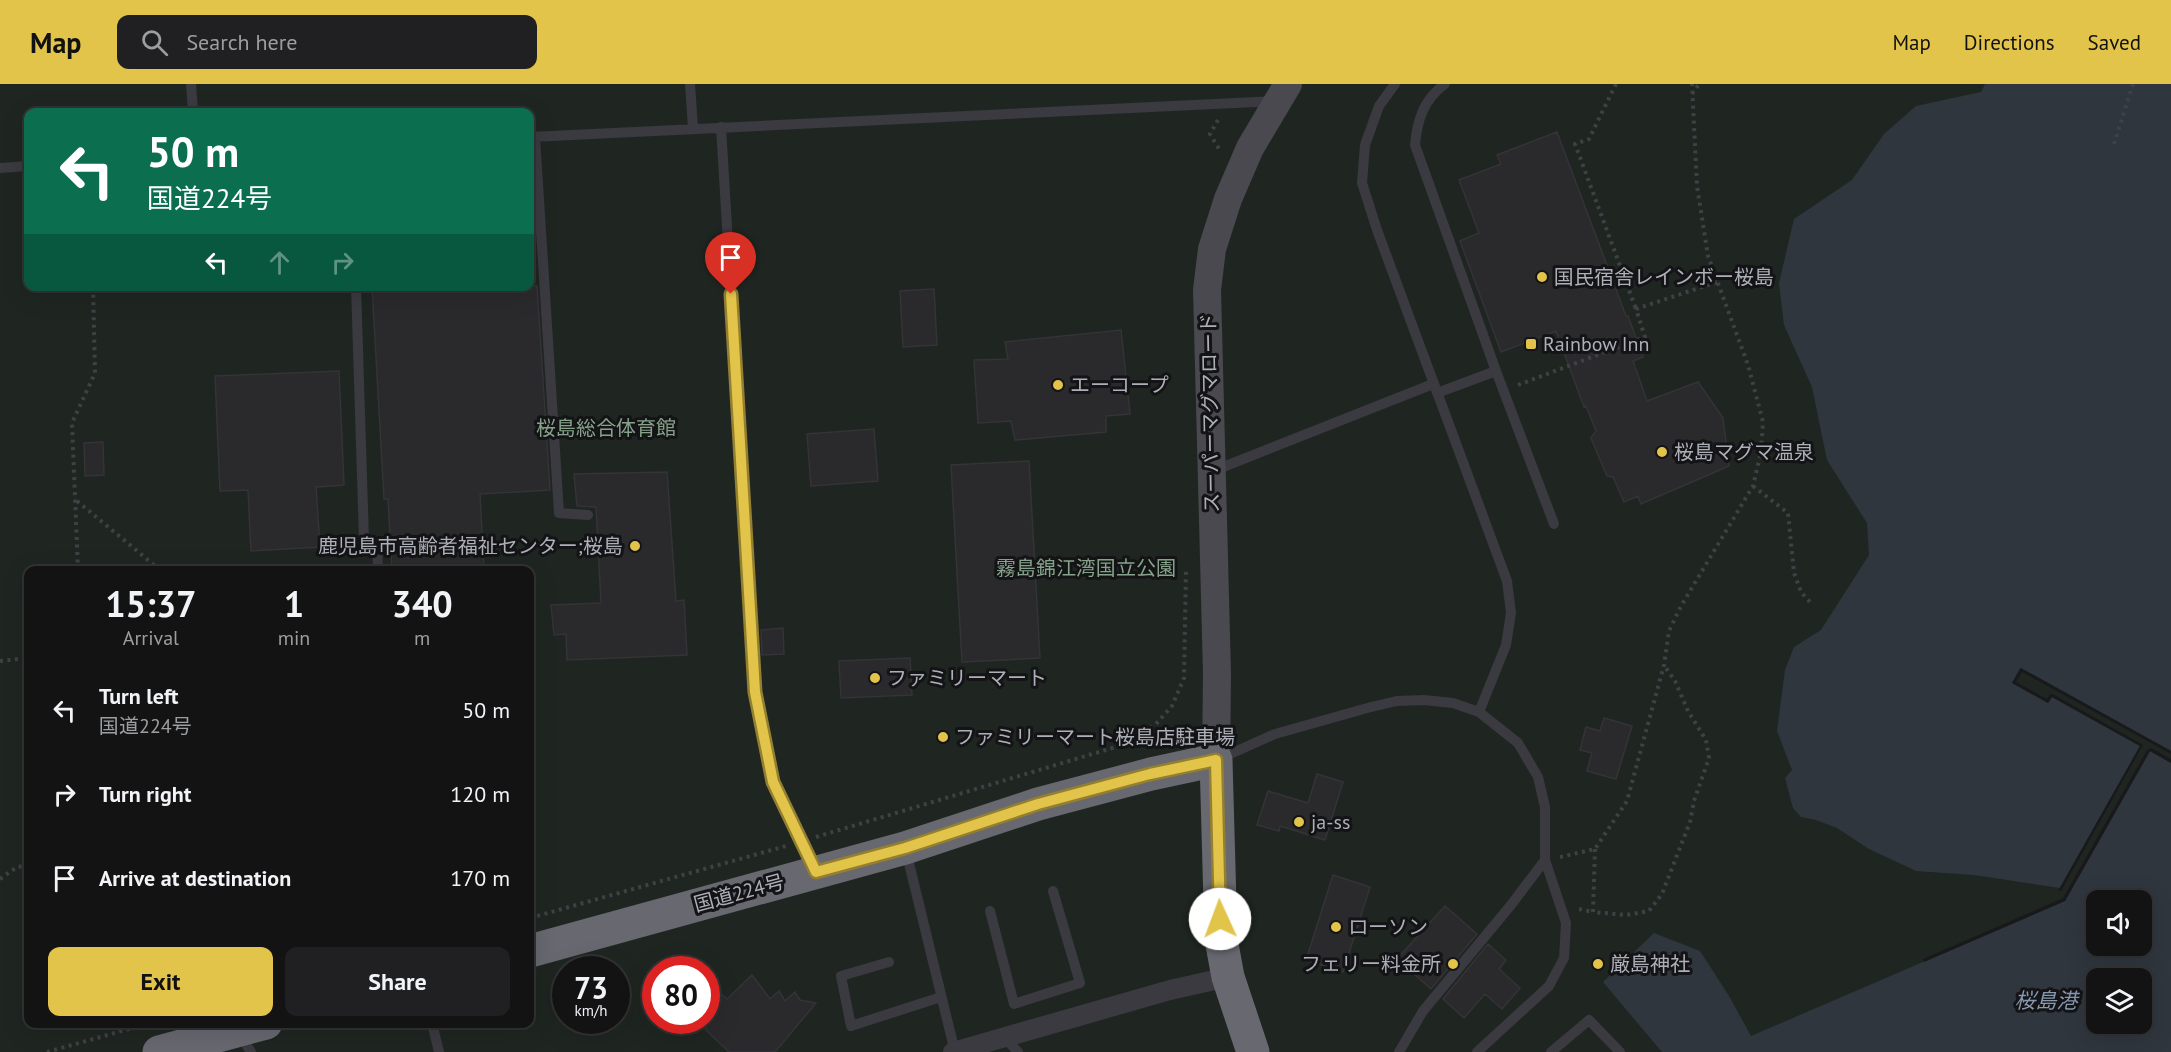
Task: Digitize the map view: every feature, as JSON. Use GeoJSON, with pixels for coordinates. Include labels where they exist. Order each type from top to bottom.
{"type":"FeatureCollection","features":[{"type":"Feature","properties":{"kind":"highway","name":"国道224号"},"geometry":{"type":"LineString","coordinates":[[534,950],[905,848],[1038,804],[1150,774],[1216,760]]}},
{"type":"Feature","properties":{"kind":"highway"},"geometry":{"type":"LineString","coordinates":[[1216,760],[1221,939],[1228,977],[1253,1052]]}},
{"type":"Feature","properties":{"kind":"highway"},"geometry":{"type":"LineString","coordinates":[[159,1052],[252,1035]]}},
{"type":"Feature","properties":{"kind":"street","name":"スーパーマグマロード"},"geometry":{"type":"LineString","coordinates":[[1216,760],[1217,674],[1207,290],[1212,249],[1228,200],[1250,148],[1283,92]]}},
{"type":"Feature","properties":{"kind":"street"},"geometry":{"type":"LineString","coordinates":[[954,1052],[1012,1045],[1170,990],[1228,977]]}},
{"type":"Feature","properties":{"kind":"lane"},"geometry":{"type":"LineString","coordinates":[[191,84],[193,108]]}},
{"type":"Feature","properties":{"kind":"lane"},"geometry":{"type":"LineString","coordinates":[[690,84],[693,128]]}},
{"type":"Feature","properties":{"kind":"lane"},"geometry":{"type":"LineString","coordinates":[[1395,84],[1379,106],[1365,145],[1362,183],[1377,230],[1507,581],[1511,613],[1506,645],[1479,712]]}},
{"type":"Feature","properties":{"kind":"lane"},"geometry":{"type":"LineString","coordinates":[[1445,84],[1434,92],[1422,110],[1416,129],[1415,145],[1503,391],[1554,524]]}},
{"type":"Feature","properties":{"kind":"lane"},"geometry":{"type":"LineString","coordinates":[[534,137],[1227,103],[1283,92]]}},
{"type":"Feature","properties":{"kind":"lane"},"geometry":{"type":"LineString","coordinates":[[722,127],[755,692],[773,782],[816,872]]}},
{"type":"Feature","properties":{"kind":"lane"},"geometry":{"type":"LineString","coordinates":[[534,165],[559,513],[588,515]]}},
{"type":"Feature","properties":{"kind":"lane"},"geometry":{"type":"LineString","coordinates":[[0,168],[24,166]]}},
{"type":"Feature","properties":{"kind":"lane"},"geometry":{"type":"LineString","coordinates":[[356,291],[364,540],[376,547],[378,566]]}},
{"type":"Feature","properties":{"kind":"lane"},"geometry":{"type":"LineString","coordinates":[[1210,472],[1435,388],[1496,371]]}},
{"type":"Feature","properties":{"kind":"lane"},"geometry":{"type":"LineString","coordinates":[[1216,760],[1275,734],[1397,701],[1424,700],[1453,703],[1479,712],[1518,743],[1538,777],[1545,807],[1545,860],[1566,923],[1564,958],[1550,986],[1476,1052]]}},
{"type":"Feature","properties":{"kind":"lane"},"geometry":{"type":"LineString","coordinates":[[905,848],[937,971],[954,1052]]}},
{"type":"Feature","properties":{"kind":"lane"},"geometry":{"type":"LineString","coordinates":[[1399,1052],[1423,1011],[1511,905],[1545,860]]}},
{"type":"Feature","properties":{"kind":"lane"},"geometry":{"type":"LineString","coordinates":[[990,911],[1014,1004],[1080,983],[1053,891]]}},
{"type":"Feature","properties":{"kind":"lane"},"geometry":{"type":"LineString","coordinates":[[889,962],[841,976],[851,1026],[941,997]]}},
{"type":"Feature","properties":{"kind":"lane"},"geometry":{"type":"LineString","coordinates":[[1551,1052],[1589,1020],[1620,1052]]}},
{"type":"Feature","properties":{"kind":"lane"},"geometry":{"type":"LineString","coordinates":[[433,1028],[439,1052]]}},
{"type":"Feature","properties":{"kind":"path"},"geometry":{"type":"LineString","coordinates":[[1503,391],[1645,337],[1575,144],[1589,139],[1616,84]]}},
{"type":"Feature","properties":{"kind":"path"},"geometry":{"type":"LineString","coordinates":[[1664,665],[1706,740],[1709,758],[1694,801],[1690,822],[1662,894],[1649,911],[1626,915],[1593,912],[1596,849],[1627,801],[1664,665],[1670,631],[1681,606],[1753,486],[1761,452],[1763,422],[1748,365],[1707,256],[1697,186],[1692,84]]}},
{"type":"Feature","properties":{"kind":"path"},"geometry":{"type":"LineString","coordinates":[[1692,95],[1699,84]]}},
{"type":"Feature","properties":{"kind":"path"},"geometry":{"type":"LineString","coordinates":[[2114,144],[2133,84]]}},
{"type":"Feature","properties":{"kind":"path"},"geometry":{"type":"LineString","coordinates":[[1219,156],[1219,149],[1210,134],[1227,103]]}},
{"type":"Feature","properties":{"kind":"path"},"geometry":{"type":"LineString","coordinates":[[1636,309],[1717,282]]}},
{"type":"Feature","properties":{"kind":"path"},"geometry":{"type":"LineString","coordinates":[[78,566],[72,423],[95,373],[93,291]]}},
{"type":"Feature","properties":{"kind":"path"},"geometry":{"type":"LineString","coordinates":[[1753,486],[1788,513],[1794,573],[1801,592],[1811,603]]}},
{"type":"Feature","properties":{"kind":"path"},"geometry":{"type":"LineString","coordinates":[[76,500],[155,566]]}},
{"type":"Feature","properties":{"kind":"path"},"geometry":{"type":"LineString","coordinates":[[534,917],[801,842],[1129,743],[1156,724],[1172,706],[1184,678],[1186,559]]}},
{"type":"Feature","properties":{"kind":"path"},"geometry":{"type":"LineString","coordinates":[[0,661],[24,658]]}},
{"type":"Feature","properties":{"kind":"path"},"geometry":{"type":"LineString","coordinates":[[1545,860],[1596,849]]}},
{"type":"Feature","properties":{"kind":"path"},"geometry":{"type":"LineString","coordinates":[[0,879],[17,867],[24,866]]}},
{"type":"Feature","properties":{"kind":"path"},"geometry":{"type":"LineString","coordinates":[[47,1052],[133,1028]]}},
{"type":"Feature","properties":{"kind":"green space","name":"霧島錦江湾国立公園"},"geometry":{"type":"Polygon","coordinates":[[[0,84],[2171,84],[2171,1052],[0,1052],[0,84]]]}},
{"type":"Feature","properties":{"kind":"water"},"geometry":{"type":"Polygon","coordinates":[[[1985,84],[2171,84],[2171,751],[2020,668],[2012,683],[2048,703],[2052,697],[2140,746],[2060,888],[1974,875],[1916,871],[1869,849],[1837,828],[1801,817],[1793,808],[1785,778],[1792,770],[1777,731],[1785,670],[1794,647],[1821,630],[1869,555],[1867,523],[1827,460],[1812,387],[1784,325],[1779,283],[1794,219],[1852,180],[1884,134],[1916,106],[1981,92],[1985,84]]]}},
{"type":"Feature","properties":{"kind":"water","name":"桜島港"},"geometry":{"type":"Polygon","coordinates":[[[2150,751],[2171,763],[2171,1052],[1662,1052],[1603,982],[1654,933],[1700,951],[1751,1036],[2065,901],[2150,751]]]}},
{"type":"Feature","properties":{"kind":"pier"},"geometry":{"type":"Polygon","coordinates":[[[2021,668],[2171,751],[2171,754],[2022,672],[2016,682],[2047,699],[2050,694],[2053,694],[2143,745],[2061,891],[2058,891],[2140,746],[2052,697],[2048,703],[2012,683],[2021,668]]]}},
{"type":"Feature","properties":{"kind":"pier"},"geometry":{"type":"Polygon","coordinates":[[[2151,748],[2171,759],[2171,763],[2150,751],[2065,901],[1924,962],[1923,959],[2063,898],[2147,750],[2151,748]]]}},
{"type":"Feature","properties":{"kind":"building"},"geometry":{"type":"Polygon","coordinates":[[[1557,132],[1643,357],[1633,361],[1647,401],[1698,382],[1723,418],[1729,466],[1641,504],[1638,496],[1624,502],[1613,477],[1607,476],[1591,438],[1596,431],[1586,406],[1584,407],[1556,331],[1501,352],[1460,241],[1479,233],[1459,180],[1501,164],[1497,155],[1557,132]]]}},
{"type":"Feature","properties":{"kind":"building"},"geometry":{"type":"Polygon","coordinates":[[[534,286],[537,286],[550,490],[480,494],[484,566],[392,566],[388,499],[384,499],[372,291],[534,291],[534,286]]]}},
{"type":"Feature","properties":{"kind":"building"},"geometry":{"type":"Polygon","coordinates":[[[934,289],[937,345],[903,347],[900,291],[934,289]]]}},
{"type":"Feature","properties":{"kind":"building"},"geometry":{"type":"Polygon","coordinates":[[[1121,330],[1130,414],[1106,416],[1106,432],[1015,440],[1011,421],[978,423],[974,360],[1008,359],[1005,342],[1121,330]]]}},
{"type":"Feature","properties":{"kind":"building"},"geometry":{"type":"Polygon","coordinates":[[[339,371],[344,485],[316,487],[320,547],[251,551],[248,490],[220,491],[215,376],[339,371]]]}},
{"type":"Feature","properties":{"kind":"building"},"geometry":{"type":"Polygon","coordinates":[[[874,429],[878,481],[811,486],[807,434],[874,429]]]}},
{"type":"Feature","properties":{"kind":"building"},"geometry":{"type":"Polygon","coordinates":[[[103,442],[104,475],[85,476],[84,443],[103,442]]]}},
{"type":"Feature","properties":{"kind":"building"},"geometry":{"type":"Polygon","coordinates":[[[1029,461],[1040,658],[962,662],[951,465],[1029,461]]]}},
{"type":"Feature","properties":{"kind":"building","name":"鹿児島市高齢者福祉センター;桜島"},"geometry":{"type":"Polygon","coordinates":[[[667,472],[676,601],[684,600],[687,655],[567,660],[566,634],[554,635],[551,605],[601,603],[596,507],[577,506],[574,474],[667,472]]]}},
{"type":"Feature","properties":{"kind":"building"},"geometry":{"type":"Polygon","coordinates":[[[783,628],[784,654],[762,655],[761,630],[783,628]]]}},
{"type":"Feature","properties":{"kind":"building","name":"ファミリーマート"},"geometry":{"type":"Polygon","coordinates":[[[910,658],[912,695],[841,698],[839,661],[910,658]]]}},
{"type":"Feature","properties":{"kind":"building"},"geometry":{"type":"Polygon","coordinates":[[[1604,718],[1632,726],[1616,779],[1587,771],[1592,753],[1580,750],[1586,727],[1600,731],[1604,718]]]}},
{"type":"Feature","properties":{"kind":"building"},"geometry":{"type":"Polygon","coordinates":[[[1317,774],[1343,782],[1325,840],[1280,826],[1279,831],[1257,825],[1268,791],[1308,803],[1317,774]]]}},
{"type":"Feature","properties":{"kind":"building"},"geometry":{"type":"Polygon","coordinates":[[[1333,875],[1370,887],[1343,972],[1306,960],[1333,875]]]}},
{"type":"Feature","properties":{"kind":"building"},"geometry":{"type":"Polygon","coordinates":[[[1445,906],[1477,934],[1431,989],[1397,959],[1445,906]]]}},
{"type":"Feature","properties":{"kind":"building"},"geometry":{"type":"Polygon","coordinates":[[[1488,944],[1506,960],[1499,969],[1520,988],[1502,1009],[1485,994],[1464,1018],[1443,999],[1488,944]]]}},
{"type":"Feature","properties":{"kind":"building"},"geometry":{"type":"Polygon","coordinates":[[[752,975],[770,999],[779,991],[785,1001],[795,992],[800,1000],[816,1003],[775,1052],[729,1052],[710,1034],[720,1034],[720,993],[727,999],[752,975]]]}},
{"type":"Feature","properties":{"kind":"place","name":"国民宿舎レインボー桜島"},"geometry":{"type":"Point","coordinates":[1542,277]}},
{"type":"Feature","properties":{"kind":"place","name":"Rainbow Inn"},"geometry":{"type":"Point","coordinates":[1531,344]}},
{"type":"Feature","properties":{"kind":"place","name":"エーコープ"},"geometry":{"type":"Point","coordinates":[1058,385]}},
{"type":"Feature","properties":{"kind":"place","name":"桜島マグマ温泉"},"geometry":{"type":"Point","coordinates":[1662,452]}},
{"type":"Feature","properties":{"kind":"place","name":"鹿児島市高齢者福祉センター;桜島"},"geometry":{"type":"Point","coordinates":[635,546]}},
{"type":"Feature","properties":{"kind":"place","name":"ファミリーマート"},"geometry":{"type":"Point","coordinates":[875,678]}},
{"type":"Feature","properties":{"kind":"place","name":"ファミリーマート桜島店駐車場"},"geometry":{"type":"Point","coordinates":[943,737]}},
{"type":"Feature","properties":{"kind":"place","name":"ja-ss"},"geometry":{"type":"Point","coordinates":[1299,822]}},
{"type":"Feature","properties":{"kind":"place","name":"ローソン"},"geometry":{"type":"Point","coordinates":[1336,927]}},
{"type":"Feature","properties":{"kind":"place","name":"フェリー料金所"},"geometry":{"type":"Point","coordinates":[1453,964]}},
{"type":"Feature","properties":{"kind":"place","name":"厳島神社"},"geometry":{"type":"Point","coordinates":[1598,964]}},
{"type":"Feature","properties":{"kind":"route"},"geometry":{"type":"LineString","coordinates":[[731,294],[755,692],[773,782],[816,872],[905,848],[1038,804],[1150,774],[1216,760],[1220,919]]}},
{"type":"Feature","properties":{"kind":"park label","name":"桜島総合体育館"},"geometry":{"type":"Point","coordinates":[606,428]}}]}
